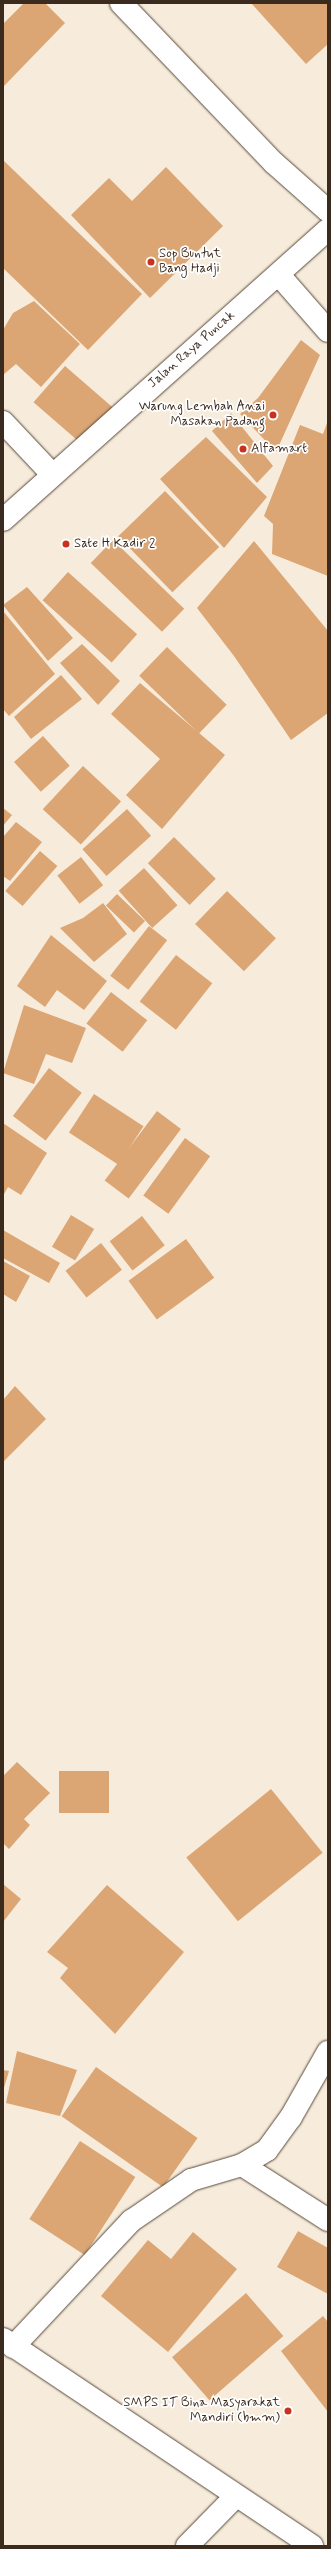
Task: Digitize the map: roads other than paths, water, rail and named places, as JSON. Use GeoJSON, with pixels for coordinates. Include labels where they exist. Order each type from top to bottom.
{"type":"FeatureCollection","features":[{"type":"Feature","properties":{"kind":"main road"},"geometry":{"type":"LineString","coordinates":[[120,3],[274,163],[328,211]]}},
{"type":"Feature","properties":{"kind":"main road","name":"Jalan Raya Puncak"},"geometry":{"type":"LineString","coordinates":[[3,520],[52,474],[279,275],[328,229]]}},
{"type":"Feature","properties":{"kind":"main road"},"geometry":{"type":"LineString","coordinates":[[279,275],[328,331]]}},
{"type":"Feature","properties":{"kind":"main road"},"geometry":{"type":"LineString","coordinates":[[3,422],[52,474]]}},
{"type":"Feature","properties":{"kind":"main road"},"geometry":{"type":"LineString","coordinates":[[304,2542],[8,2343],[131,2221],[191,2180],[242,2165],[266,2150],[291,2117],[328,2052]]}},
{"type":"Feature","properties":{"kind":"main road"},"geometry":{"type":"LineString","coordinates":[[242,2165],[328,2220]]}},
{"type":"Feature","properties":{"kind":"main road"},"geometry":{"type":"LineString","coordinates":[[187,2546],[236,2496]]}},
{"type":"Feature","properties":{"kind":"place","name":"Sop Buntut Bang Hadji"},"geometry":{"type":"Point","coordinates":[151,262]}},
{"type":"Feature","properties":{"kind":"place","name":"Warung Lembah Anai Masakan Padang"},"geometry":{"type":"Point","coordinates":[273,415]}},
{"type":"Feature","properties":{"kind":"place","name":"Alfamart"},"geometry":{"type":"Point","coordinates":[243,449]}},
{"type":"Feature","properties":{"kind":"place","name":"Sate H Kadir 2"},"geometry":{"type":"Point","coordinates":[66,544]}},
{"type":"Feature","properties":{"kind":"place","name":"SMPS IT Bina Masyarakat Mandiri (bmm)"},"geometry":{"type":"Point","coordinates":[288,2411]}}]}
